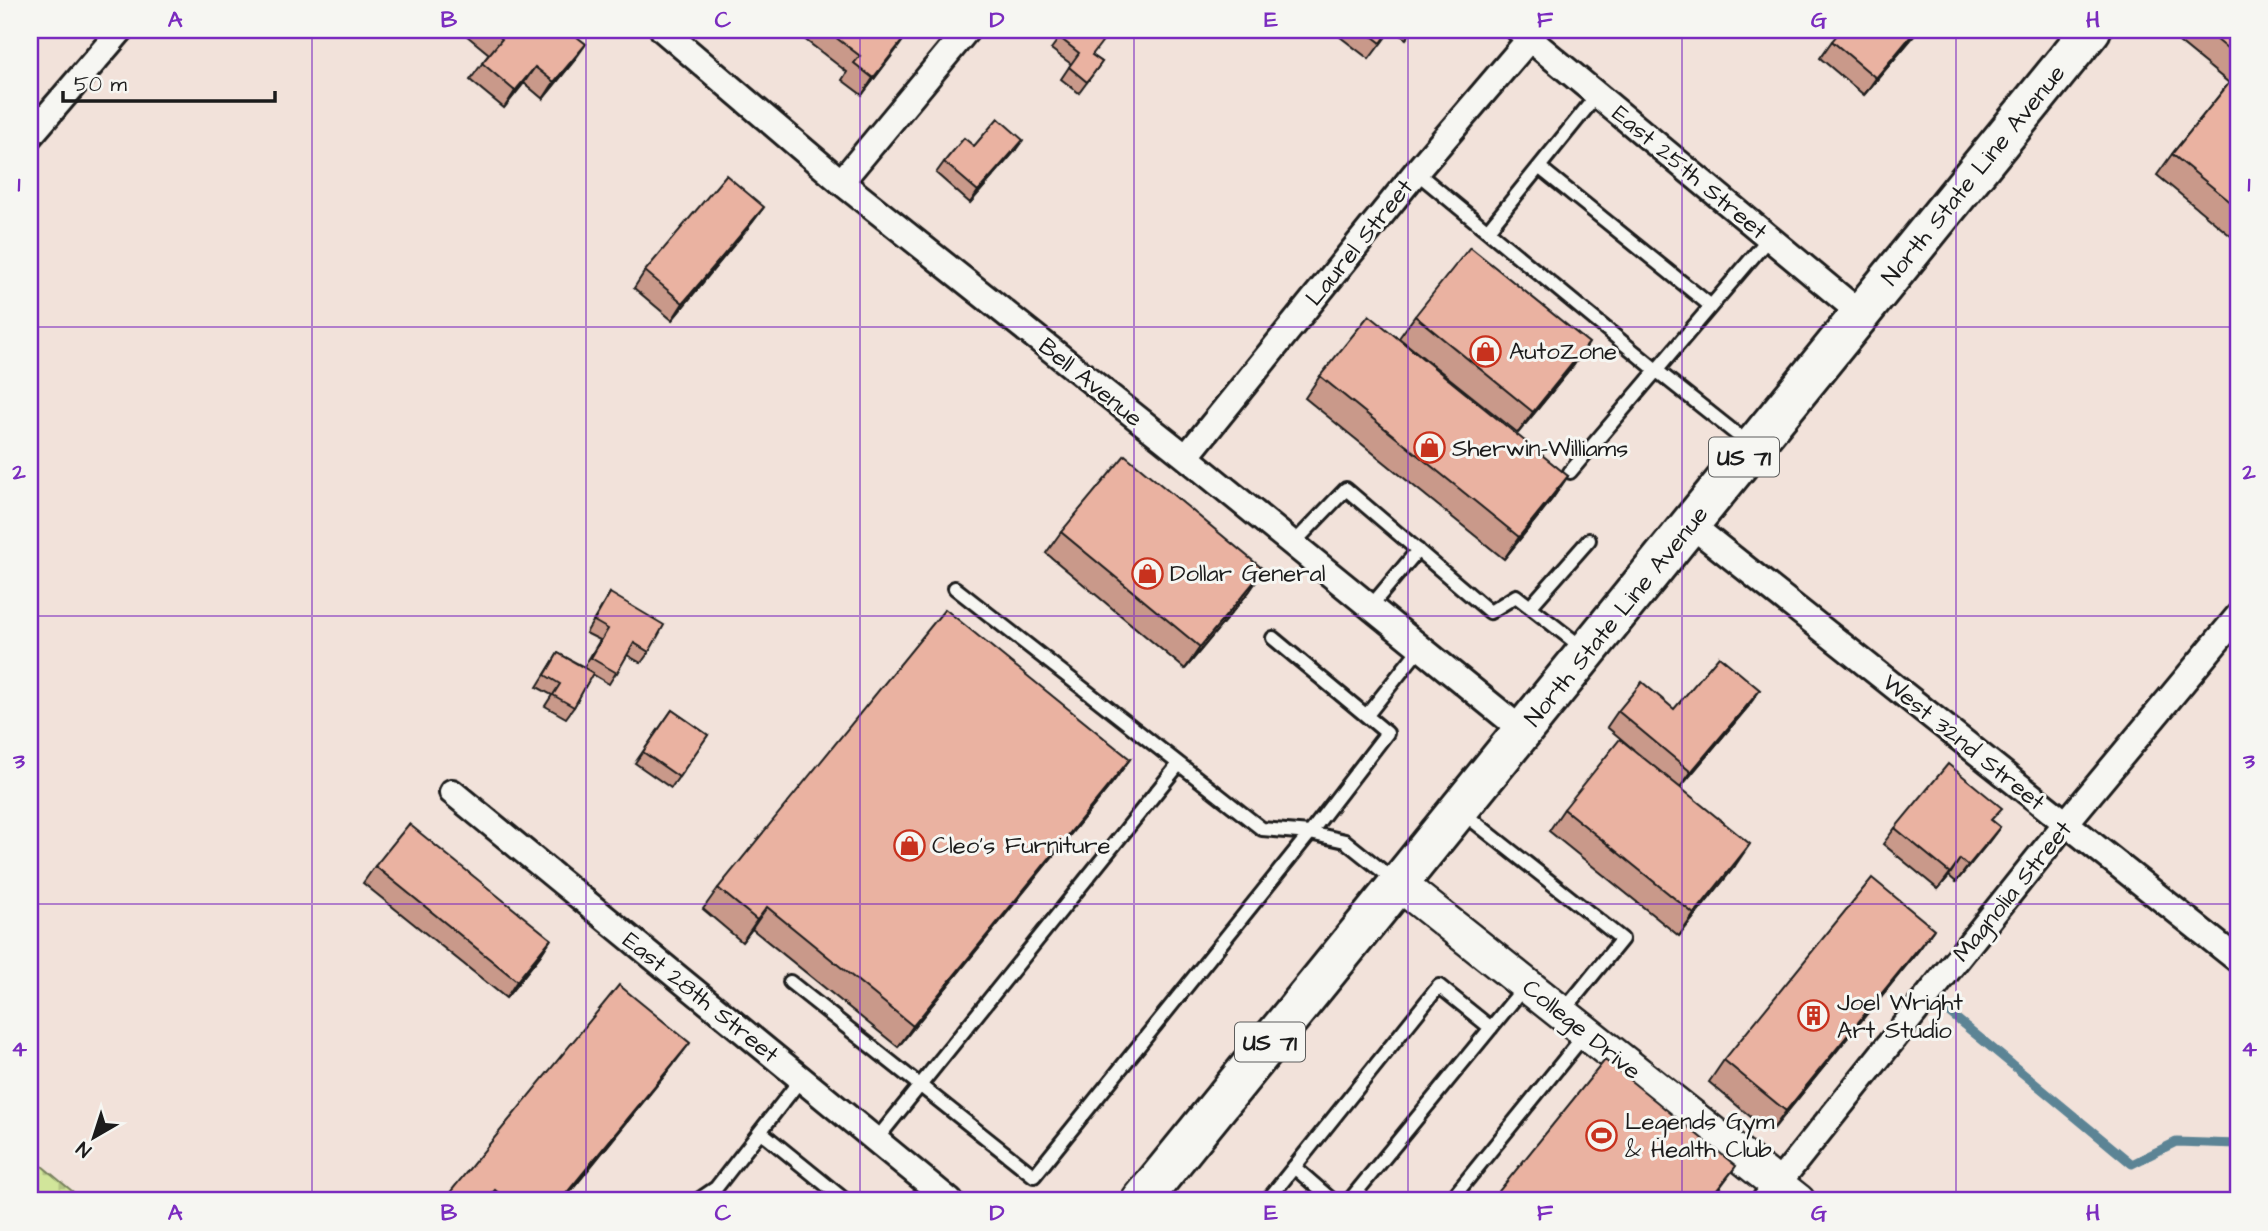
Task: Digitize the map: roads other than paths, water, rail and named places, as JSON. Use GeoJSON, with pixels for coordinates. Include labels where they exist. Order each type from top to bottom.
{"type":"FeatureCollection","features":[{"type":"Feature","properties":{"kind":"main road","name":"North State Line Avenue"},"geometry":{"type":"LineString","coordinates":[[1141,1201],[2091,30]]}},
{"type":"Feature","properties":{"kind":"street"},"geometry":{"type":"LineString","coordinates":[[30,136],[121,30]]}},
{"type":"Feature","properties":{"kind":"street","name":"Bell Avenue"},"geometry":{"type":"LineString","coordinates":[[663,30],[841,182],[1186,457],[1522,731]]}},
{"type":"Feature","properties":{"kind":"street"},"geometry":{"type":"LineString","coordinates":[[841,182],[968,30]]}},
{"type":"Feature","properties":{"kind":"street","name":"East 25th Street"},"geometry":{"type":"LineString","coordinates":[[1528,33],[1597,95],[1861,314]]}},
{"type":"Feature","properties":{"kind":"street","name":"Laurel Street"},"geometry":{"type":"LineString","coordinates":[[1186,457],[1528,33]]}},
{"type":"Feature","properties":{"kind":"street","name":"West 32nd Street"},"geometry":{"type":"LineString","coordinates":[[1690,524],[2238,960]]}},
{"type":"Feature","properties":{"kind":"street","name":"Magnolia Street"},"geometry":{"type":"LineString","coordinates":[[1779,1196],[2066,823],[2238,617]]}},
{"type":"Feature","properties":{"kind":"street","name":"East 28th Street"},"geometry":{"type":"LineString","coordinates":[[452,792],[950,1201]]}},
{"type":"Feature","properties":{"kind":"street","name":"College Drive"},"geometry":{"type":"LineString","coordinates":[[1398,883],[1574,1023],[1779,1196]]}},
{"type":"Feature","properties":{"kind":"lane"},"geometry":{"type":"LineString","coordinates":[[1488,230],[1597,95]]}},
{"type":"Feature","properties":{"kind":"lane"},"geometry":{"type":"LineString","coordinates":[[1539,167],[1711,306]]}},
{"type":"Feature","properties":{"kind":"lane"},"geometry":{"type":"LineString","coordinates":[[1416,172],[1656,370],[1753,446]]}},
{"type":"Feature","properties":{"kind":"lane"},"geometry":{"type":"LineString","coordinates":[[1570,472],[1769,237]]}},
{"type":"Feature","properties":{"kind":"lane"},"geometry":{"type":"LineString","coordinates":[[1292,545],[1346,489],[1490,612],[1516,596],[1587,651]]}},
{"type":"Feature","properties":{"kind":"lane"},"geometry":{"type":"LineString","coordinates":[[1530,607],[1589,540]]}},
{"type":"Feature","properties":{"kind":"lane"},"geometry":{"type":"LineString","coordinates":[[1370,607],[1418,550]]}},
{"type":"Feature","properties":{"kind":"lane"},"geometry":{"type":"LineString","coordinates":[[954,588],[1262,829],[1310,833],[1345,841],[1398,883]]}},
{"type":"Feature","properties":{"kind":"lane"},"geometry":{"type":"LineString","coordinates":[[790,982],[1034,1175],[1310,833],[1387,733],[1273,638]]}},
{"type":"Feature","properties":{"kind":"lane"},"geometry":{"type":"LineString","coordinates":[[1367,715],[1420,648]]}},
{"type":"Feature","properties":{"kind":"lane"},"geometry":{"type":"LineString","coordinates":[[876,1140],[1179,764]]}},
{"type":"Feature","properties":{"kind":"lane"},"geometry":{"type":"LineString","coordinates":[[1450,1201],[1574,1023],[1622,939],[1459,809]]}},
{"type":"Feature","properties":{"kind":"lane"},"geometry":{"type":"LineString","coordinates":[[1349,1201],[1526,985]]}},
{"type":"Feature","properties":{"kind":"lane"},"geometry":{"type":"LineString","coordinates":[[1267,1201],[1439,986],[1491,1028]]}},
{"type":"Feature","properties":{"kind":"lane"},"geometry":{"type":"LineString","coordinates":[[700,1200],[716,1188],[801,1079]]}},
{"type":"Feature","properties":{"kind":"lane"},"geometry":{"type":"LineString","coordinates":[[761,1132],[846,1201]]}},
{"type":"Feature","properties":{"kind":"lane"},"geometry":{"type":"LineString","coordinates":[[1294,1167],[1333,1201]]}},
{"type":"Feature","properties":{"kind":"waterway"},"geometry":{"type":"LineString","coordinates":[[1951,1014],[2132,1164],[2176,1142],[2238,1144]]}},
{"type":"Feature","properties":{"kind":"place","name":"AutoZone"},"geometry":{"type":"Point","coordinates":[1486,351]}},
{"type":"Feature","properties":{"kind":"place","name":"Sherwin-Williams"},"geometry":{"type":"Point","coordinates":[1429,448]}},
{"type":"Feature","properties":{"kind":"place","name":"Dollar General"},"geometry":{"type":"Point","coordinates":[1147,573]}},
{"type":"Feature","properties":{"kind":"place","name":"Cleo's Furniture"},"geometry":{"type":"Point","coordinates":[909,845]}},
{"type":"Feature","properties":{"kind":"place","name":"Joel Wright Art Studio"},"geometry":{"type":"Point","coordinates":[1814,1016]}},
{"type":"Feature","properties":{"kind":"place","name":"Legends Gym & Health Club"},"geometry":{"type":"Point","coordinates":[1602,1135]}}]}
